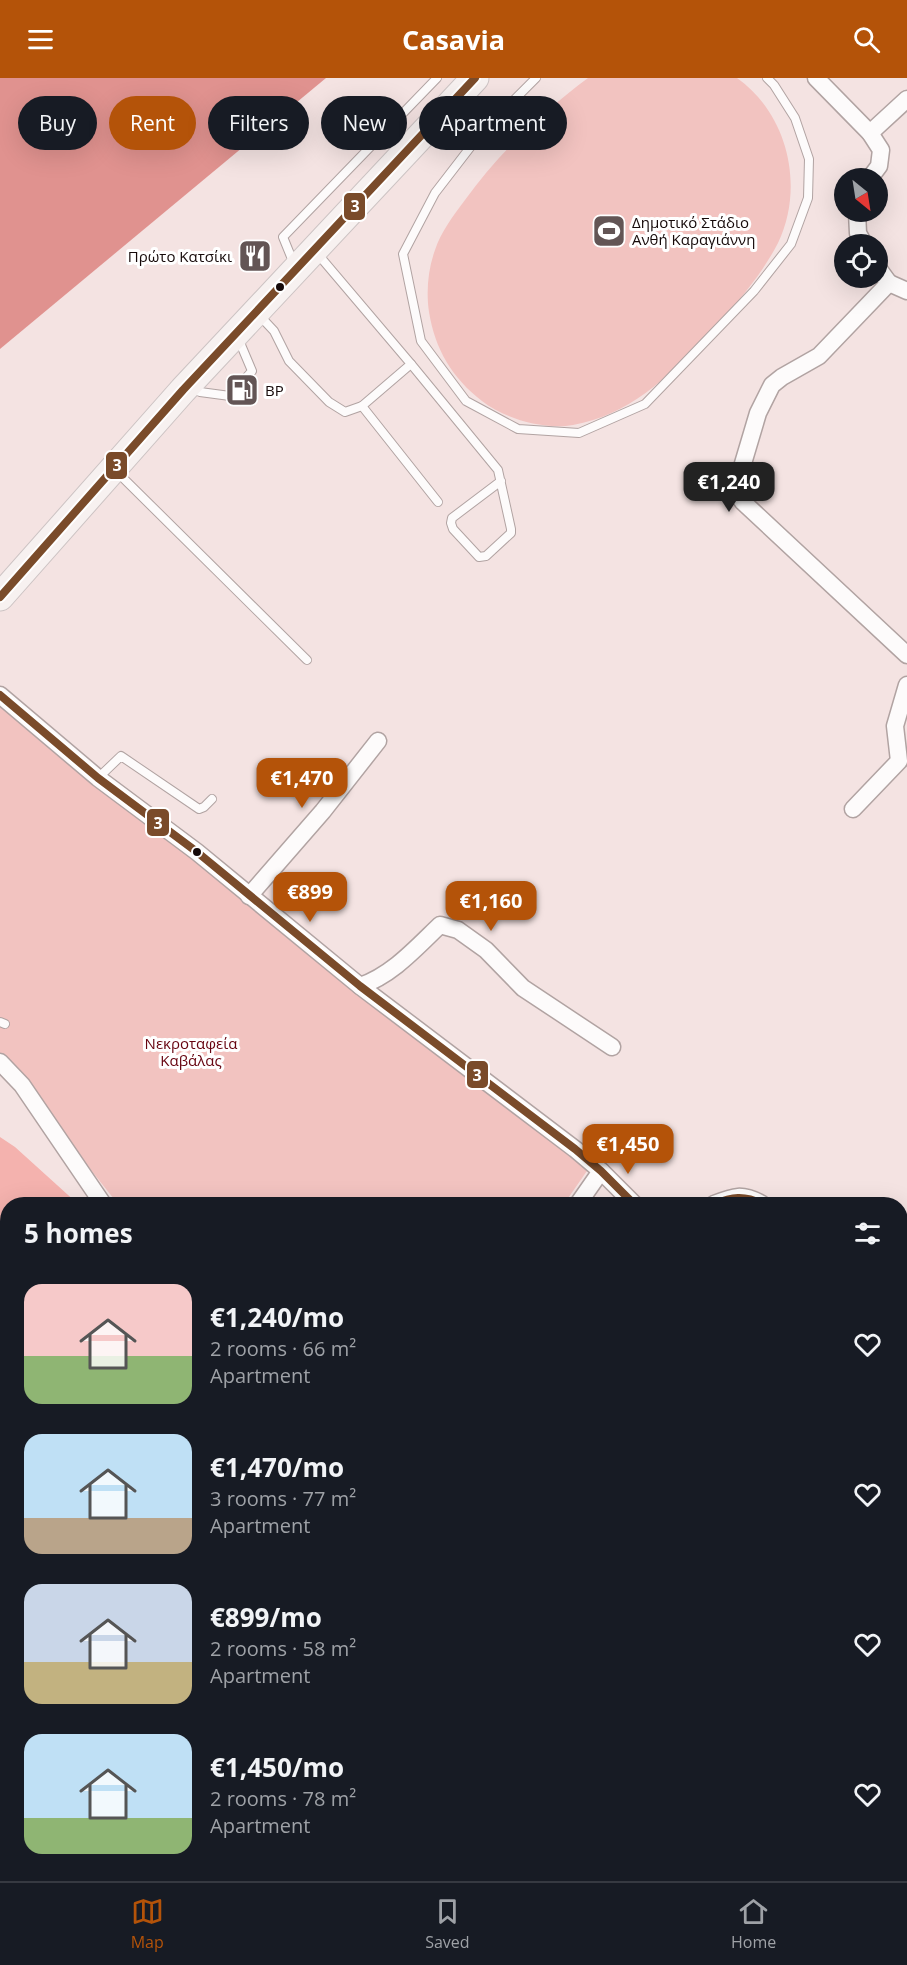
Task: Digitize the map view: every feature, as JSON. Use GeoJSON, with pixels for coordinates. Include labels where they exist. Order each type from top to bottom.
{"type":"FeatureCollection","features":[{"type":"Feature","properties":{"kind":"main road"},"geometry":{"type":"LineString","coordinates":[[0,597],[183,390],[475,78]]}},
{"type":"Feature","properties":{"kind":"street"},"geometry":{"type":"LineString","coordinates":[[816,78],[870,133],[881,150],[878,168]]}},
{"type":"Feature","properties":{"kind":"street"},"geometry":{"type":"LineString","coordinates":[[870,133],[907,99]]}},
{"type":"Feature","properties":{"kind":"street"},"geometry":{"type":"LineString","coordinates":[[907,291],[889,283],[819,356],[772,385],[758,413],[736,487],[743,502],[907,655]]}},
{"type":"Feature","properties":{"kind":"street"},"geometry":{"type":"LineString","coordinates":[[853,809],[899,761],[895,726],[907,685]]}},
{"type":"Feature","properties":{"kind":"street"},"geometry":{"type":"LineString","coordinates":[[0,695],[98,778],[197,852],[360,986],[601,1171],[627,1197]]}},
{"type":"Feature","properties":{"kind":"street"},"geometry":{"type":"LineString","coordinates":[[249,896],[323,811],[378,741]]}},
{"type":"Feature","properties":{"kind":"street"},"geometry":{"type":"LineString","coordinates":[[360,986],[377,980],[401,962],[440,925],[449,927],[458,930],[486,950],[523,988],[612,1047]]}},
{"type":"Feature","properties":{"kind":"street"},"geometry":{"type":"LineString","coordinates":[[0,1062],[22,1085],[99,1197]]}},
{"type":"Feature","properties":{"kind":"street"},"geometry":{"type":"LineString","coordinates":[[583,1197],[601,1171]]}},
{"type":"Feature","properties":{"kind":"lane"},"geometry":{"type":"LineString","coordinates":[[437,78],[283,237],[411,364],[498,470],[501,481],[511,533],[486,556],[479,557],[453,528],[452,518],[501,481]]}},
{"type":"Feature","properties":{"kind":"lane"},"geometry":{"type":"LineString","coordinates":[[536,78],[482,132],[435,193],[404,254],[422,341],[466,401],[518,429],[579,433],[645,404],[754,291],[791,244],[808,198],[809,159],[795,118],[766,78]]}},
{"type":"Feature","properties":{"kind":"lane"},"geometry":{"type":"LineString","coordinates":[[256,312],[274,331],[289,361],[329,402],[345,412],[362,406],[411,364]]}},
{"type":"Feature","properties":{"kind":"lane"},"geometry":{"type":"LineString","coordinates":[[241,345],[252,371],[244,381]]}},
{"type":"Feature","properties":{"kind":"lane"},"geometry":{"type":"LineString","coordinates":[[200,392],[230,396],[232,394]]}},
{"type":"Feature","properties":{"kind":"lane"},"geometry":{"type":"LineString","coordinates":[[362,406],[438,502]]}},
{"type":"Feature","properties":{"kind":"lane"},"geometry":{"type":"LineString","coordinates":[[114,468],[307,660]]}},
{"type":"Feature","properties":{"kind":"lane"},"geometry":{"type":"LineString","coordinates":[[98,778],[121,756],[199,809],[212,799]]}},
{"type":"Feature","properties":{"kind":"green space"},"geometry":{"type":"Polygon","coordinates":[[[588,78],[737,78],[755,93],[769,111],[780,131],[787,153],[790,199],[786,221],[778,243],[763,269],[714,328],[676,367],[646,393],[612,413],[573,425],[550,426],[525,422],[502,413],[482,401],[462,383],[446,362],[432,326],[428,281],[435,250],[444,230],[478,183],[507,150],[567,150],[565,96],[588,78]]]}},
{"type":"Feature","properties":{"kind":"green space","name":"Νεκροταφεία Καβάλας"},"geometry":{"type":"Polygon","coordinates":[[[0,706],[589,1168],[569,1197],[112,1197],[0,1056],[0,706]]]}},
{"type":"Feature","properties":{"kind":"shaded area"},"geometry":{"type":"Polygon","coordinates":[[[0,78],[326,78],[304,96],[208,96],[208,150],[239,150],[0,349],[0,78]]]}},
{"type":"Feature","properties":{"kind":"shaded area"},"geometry":{"type":"Polygon","coordinates":[[[0,1137],[15,1147],[70,1197],[0,1197],[0,1137]]]}},
{"type":"Feature","properties":{"kind":"transit line","name":"3"},"geometry":{"type":"LineString","coordinates":[[0,597],[183,390],[475,78]]}},
{"type":"Feature","properties":{"kind":"transit line","name":"3"},"geometry":{"type":"LineString","coordinates":[[0,695],[98,778],[197,852],[360,986],[575,1149],[627,1197]]}},
{"type":"Feature","properties":{"kind":"place","name":"Δημοτικό Στάδιο Ανθή Καραγιάννη"},"geometry":{"type":"Point","coordinates":[609,231]}},
{"type":"Feature","properties":{"kind":"place","name":"Πρώτο Κατσίκι"},"geometry":{"type":"Point","coordinates":[255,256]}},
{"type":"Feature","properties":{"kind":"place","name":"BP"},"geometry":{"type":"Point","coordinates":[242,390]}}]}
